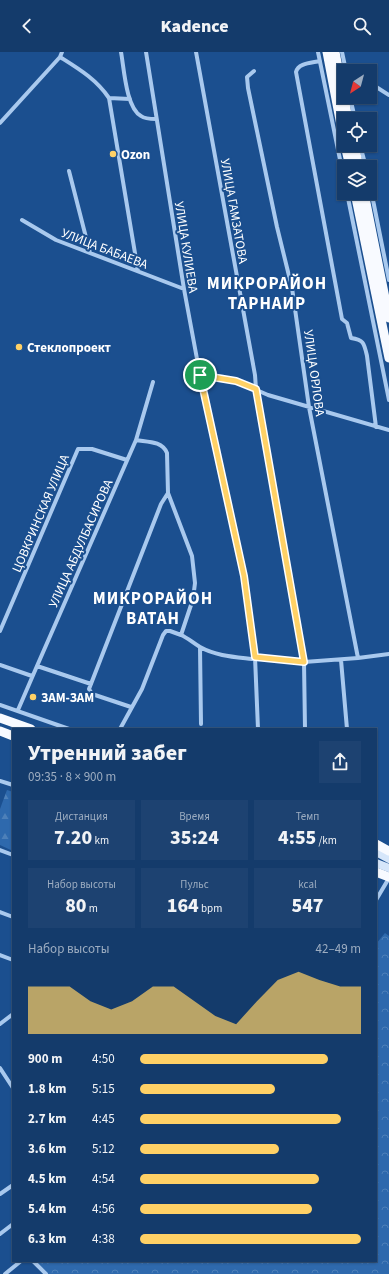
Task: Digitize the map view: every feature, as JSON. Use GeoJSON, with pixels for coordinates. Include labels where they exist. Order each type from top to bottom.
{"type":"FeatureCollection","features":[{"type":"Feature","properties":{"kind":"highway"},"geometry":{"type":"LineString","coordinates":[[326,52],[338,112]]}},
{"type":"Feature","properties":{"kind":"highway"},"geometry":{"type":"LineString","coordinates":[[335,52],[347,112]]}},
{"type":"Feature","properties":{"kind":"highway"},"geometry":{"type":"LineString","coordinates":[[356,200],[389,358]]}},
{"type":"Feature","properties":{"kind":"highway"},"geometry":{"type":"LineString","coordinates":[[365,200],[389,318]]}},
{"type":"Feature","properties":{"kind":"highway"},"geometry":{"type":"LineString","coordinates":[[0,718],[28,728]]}},
{"type":"Feature","properties":{"kind":"highway"},"geometry":{"type":"LineString","coordinates":[[12,728],[17,724]]}},
{"type":"Feature","properties":{"kind":"highway"},"geometry":{"type":"LineString","coordinates":[[0,731],[12,735]]}},
{"type":"Feature","properties":{"kind":"highway"},"geometry":{"type":"LineString","coordinates":[[377,845],[389,851]]}},
{"type":"Feature","properties":{"kind":"highway"},"geometry":{"type":"LineString","coordinates":[[377,872],[389,878]]}},
{"type":"Feature","properties":{"kind":"main road"},"geometry":{"type":"LineString","coordinates":[[377,853],[389,859]]}},
{"type":"Feature","properties":{"kind":"main road"},"geometry":{"type":"LineString","coordinates":[[377,863],[389,868]]}},
{"type":"Feature","properties":{"kind":"street"},"geometry":{"type":"LineString","coordinates":[[121,52],[130,99],[135,110],[140,116],[156,119]]}},
{"type":"Feature","properties":{"kind":"street","name":"УЛИЦА КУЛИЕВА"},"geometry":{"type":"LineString","coordinates":[[146,52],[184,289],[200,375],[244,576],[255,657],[258,728]]}},
{"type":"Feature","properties":{"kind":"street","name":"УЛИЦА ГАМЗАТОВА"},"geometry":{"type":"LineString","coordinates":[[196,52],[255,375],[256,389],[304,662],[305,728]]}},
{"type":"Feature","properties":{"kind":"street"},"geometry":{"type":"LineString","coordinates":[[318,52],[340,160]]}},
{"type":"Feature","properties":{"kind":"street"},"geometry":{"type":"LineString","coordinates":[[342,52],[345,64]]}},
{"type":"Feature","properties":{"kind":"street"},"geometry":{"type":"LineString","coordinates":[[0,123],[61,54],[102,88],[109,98],[138,271]]}},
{"type":"Feature","properties":{"kind":"street"},"geometry":{"type":"LineString","coordinates":[[320,61],[301,65],[297,68],[296,72],[342,319],[347,322],[351,338],[360,340],[365,345],[376,427]]}},
{"type":"Feature","properties":{"kind":"street","name":"УЛИЦА ОРЛОВА"},"geometry":{"type":"LineString","coordinates":[[254,71],[247,77],[248,88],[277,227],[292,288],[309,407],[358,658]]}},
{"type":"Feature","properties":{"kind":"street"},"geometry":{"type":"LineString","coordinates":[[377,87],[389,95]]}},
{"type":"Feature","properties":{"kind":"street"},"geometry":{"type":"LineString","coordinates":[[109,98],[130,99]]}},
{"type":"Feature","properties":{"kind":"street"},"geometry":{"type":"LineString","coordinates":[[69,171],[90,253]]}},
{"type":"Feature","properties":{"kind":"street"},"geometry":{"type":"LineString","coordinates":[[348,200],[389,400]]}},
{"type":"Feature","properties":{"kind":"street"},"geometry":{"type":"LineString","coordinates":[[373,200],[389,280]]}},
{"type":"Feature","properties":{"kind":"street","name":"УЛИЦА БАБАЕВА"},"geometry":{"type":"LineString","coordinates":[[22,220],[56,240],[184,289]]}},
{"type":"Feature","properties":{"kind":"street"},"geometry":{"type":"LineString","coordinates":[[200,375],[236,381],[268,395],[389,430]]}},
{"type":"Feature","properties":{"kind":"street","name":"УЛИЦА АБДУЛБАСИРОВА"},"geometry":{"type":"LineString","coordinates":[[18,710],[136,440],[153,382]]}},
{"type":"Feature","properties":{"kind":"street"},"geometry":{"type":"LineString","coordinates":[[136,440],[159,444],[167,453],[168,493],[192,556],[195,583],[193,599],[181,635]]}},
{"type":"Feature","properties":{"kind":"street","name":"ЦОВКРИНСКАЯ УЛИЦА"},"geometry":{"type":"LineString","coordinates":[[0,631],[78,449],[92,449],[127,460]]}},
{"type":"Feature","properties":{"kind":"street"},"geometry":{"type":"LineString","coordinates":[[131,707],[92,694],[89,689],[161,504],[168,493]]}},
{"type":"Feature","properties":{"kind":"street"},"geometry":{"type":"LineString","coordinates":[[120,728],[142,689],[163,635],[166,632],[170,631],[181,635],[200,647],[228,657],[252,659],[255,657],[304,662],[342,660],[389,654]]}},
{"type":"Feature","properties":{"kind":"street"},"geometry":{"type":"LineString","coordinates":[[200,647],[201,724]]}},
{"type":"Feature","properties":{"kind":"street"},"geometry":{"type":"LineString","coordinates":[[342,660],[347,728]]}},
{"type":"Feature","properties":{"kind":"street"},"geometry":{"type":"LineString","coordinates":[[0,665],[32,676]]}},
{"type":"Feature","properties":{"kind":"street"},"geometry":{"type":"LineString","coordinates":[[37,666],[91,684]]}},
{"type":"Feature","properties":{"kind":"street"},"geometry":{"type":"LineString","coordinates":[[0,704],[66,728]]}},
{"type":"Feature","properties":{"kind":"street"},"geometry":{"type":"LineString","coordinates":[[0,783],[12,786]]}},
{"type":"Feature","properties":{"kind":"street"},"geometry":{"type":"LineString","coordinates":[[0,850],[12,855]]}},
{"type":"Feature","properties":{"kind":"street"},"geometry":{"type":"LineString","coordinates":[[377,898],[389,878]]}},
{"type":"Feature","properties":{"kind":"street"},"geometry":{"type":"LineString","coordinates":[[0,912],[12,917]]}},
{"type":"Feature","properties":{"kind":"street"},"geometry":{"type":"LineString","coordinates":[[0,955],[12,960]]}},
{"type":"Feature","properties":{"kind":"street"},"geometry":{"type":"LineString","coordinates":[[0,1024],[12,1015]]}},
{"type":"Feature","properties":{"kind":"street"},"geometry":{"type":"LineString","coordinates":[[1,1071],[12,1084]]}},
{"type":"Feature","properties":{"kind":"street"},"geometry":{"type":"LineString","coordinates":[[0,1194],[12,1186]]}},
{"type":"Feature","properties":{"kind":"street"},"geometry":{"type":"LineString","coordinates":[[0,1234],[12,1225]]}},
{"type":"Feature","properties":{"kind":"street"},"geometry":{"type":"LineString","coordinates":[[5,1274],[20,1262]]}},
{"type":"Feature","properties":{"kind":"street"},"geometry":{"type":"LineString","coordinates":[[34,1262],[46,1274]]}},
{"type":"Feature","properties":{"kind":"green space"},"geometry":{"type":"Polygon","coordinates":[[[7,790],[12,792],[12,851],[0,845],[0,809],[7,790]]]}},
{"type":"Feature","properties":{"kind":"green space"},"geometry":{"type":"Polygon","coordinates":[[[385,933],[389,936],[389,1274],[46,1274],[32,1262],[377,1262],[377,943],[385,933]]]}},
{"type":"Feature","properties":{"kind":"place","name":"Ozon"},"geometry":{"type":"Point","coordinates":[113,154]}},
{"type":"Feature","properties":{"kind":"place","name":"Стеклопроект"},"geometry":{"type":"Point","coordinates":[19,347]}},
{"type":"Feature","properties":{"kind":"place","name":"ЗАМ-ЗАМ"},"geometry":{"type":"Point","coordinates":[33,697]}},
{"type":"Feature","properties":{"kind":"district","name":"МИКРОРАЙОН ТАРНАИР"},"geometry":{"type":"Point","coordinates":[267,293]}},
{"type":"Feature","properties":{"kind":"district","name":"МИКРОРАЙОН ВАТАН"},"geometry":{"type":"Point","coordinates":[153,608]}},
{"type":"Feature","properties":{"kind":"route"},"geometry":{"type":"LineString","coordinates":[[200,375],[236,381],[256,389],[304,662],[255,657],[244,576],[200,375]]}}]}
